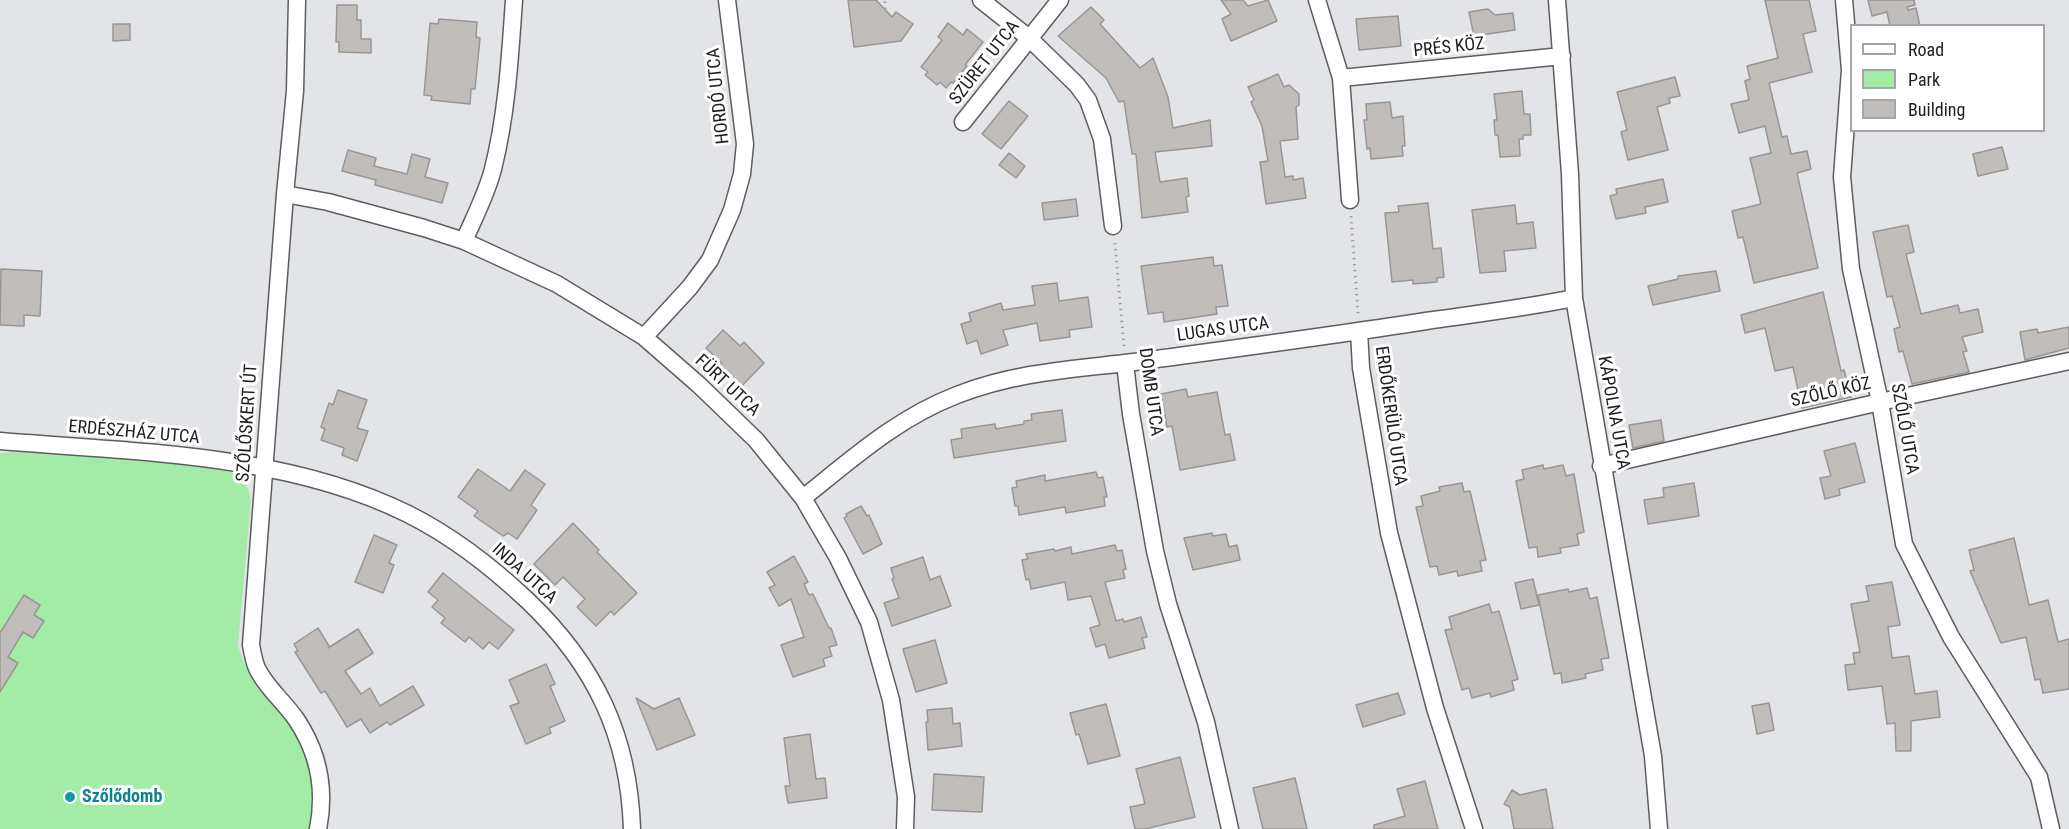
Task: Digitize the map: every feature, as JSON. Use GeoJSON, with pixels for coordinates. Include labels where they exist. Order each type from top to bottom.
{"type":"FeatureCollection","features":[{"type":"Feature","properties":{"kind":"street","name":"SZŐLŐSKERT ÚT"},"geometry":{"type":"LineString","coordinates":[[297,0],[296,91],[285,194],[251,645],[258,671],[296,718],[310,742],[318,763],[323,792],[318,829]]}},
{"type":"Feature","properties":{"kind":"street"},"geometry":{"type":"LineString","coordinates":[[464,241],[493,171],[501,133],[508,93],[514,0]]}},
{"type":"Feature","properties":{"kind":"street","name":"HORDÓ UTCA"},"geometry":{"type":"LineString","coordinates":[[644,337],[690,287],[710,260],[732,210],[742,174],[745,144],[727,0]]}},
{"type":"Feature","properties":{"kind":"street"},"geometry":{"type":"LineString","coordinates":[[981,0],[1029,38],[1088,100],[1101,139],[1113,226]]}},
{"type":"Feature","properties":{"kind":"street","name":"SZÜRET UTCA"},"geometry":{"type":"LineString","coordinates":[[963,122],[1060,0]]}},
{"type":"Feature","properties":{"kind":"street"},"geometry":{"type":"LineString","coordinates":[[1317,0],[1341,78],[1350,200]]}},
{"type":"Feature","properties":{"kind":"street","name":"KÁPOLNA UTCA"},"geometry":{"type":"LineString","coordinates":[[1557,0],[1570,174],[1574,298],[1601,466],[1653,756],[1659,829]]}},
{"type":"Feature","properties":{"kind":"street","name":"SZŐLŐ UTCA"},"geometry":{"type":"LineString","coordinates":[[1844,0],[1850,70],[1842,177],[1851,269],[1880,402],[1904,544],[1951,637],[2039,777],[2051,829]]}},
{"type":"Feature","properties":{"kind":"street","name":"PRÉS KÖZ"},"geometry":{"type":"LineString","coordinates":[[1341,78],[1562,56]]}},
{"type":"Feature","properties":{"kind":"street","name":"FÜRT UTCA"},"geometry":{"type":"LineString","coordinates":[[285,194],[328,202],[464,241],[557,284],[644,337],[699,385],[756,440],[803,498],[838,558],[868,622],[891,700],[906,797],[905,829]]}},
{"type":"Feature","properties":{"kind":"street","name":"LUGAS UTCA"},"geometry":{"type":"LineString","coordinates":[[803,498],[878,437],[910,416],[956,395],[1000,380],[1036,372],[1125,363],[1359,331],[1574,298]]}},
{"type":"Feature","properties":{"kind":"street","name":"ERDŐKERÜLŐ UTCA"},"geometry":{"type":"LineString","coordinates":[[1359,331],[1360,368],[1389,532],[1435,708],[1474,829]]}},
{"type":"Feature","properties":{"kind":"street","name":"SZŐLŐ KÖZ"},"geometry":{"type":"LineString","coordinates":[[1601,466],[2069,361]]}},
{"type":"Feature","properties":{"kind":"street","name":"DOMB UTCA"},"geometry":{"type":"LineString","coordinates":[[1125,363],[1131,414],[1155,551],[1168,604],[1206,722],[1230,829]]}},
{"type":"Feature","properties":{"kind":"street","name":"ERDÉSZHÁZ UTCA"},"geometry":{"type":"LineString","coordinates":[[0,441],[150,453],[264,468]]}},
{"type":"Feature","properties":{"kind":"street","name":"INDA UTCA"},"geometry":{"type":"LineString","coordinates":[[264,468],[328,483],[373,498],[408,514],[493,568],[544,617],[573,650],[596,688],[613,724],[626,762],[632,829]]}},
{"type":"Feature","properties":{"kind":"path"},"geometry":{"type":"LineString","coordinates":[[885,0],[885,9]]}},
{"type":"Feature","properties":{"kind":"path","name":"ERDŐKERÜLŐ UTCA"},"geometry":{"type":"LineString","coordinates":[[1350,200],[1359,331]]}},
{"type":"Feature","properties":{"kind":"path","name":"DOMB UTCA"},"geometry":{"type":"LineString","coordinates":[[1113,226],[1125,363]]}},
{"type":"Feature","properties":{"kind":"green space"},"geometry":{"type":"Polygon","coordinates":[[[0,453],[109,456],[229,471],[244,483],[251,501],[238,645],[246,667],[286,718],[301,742],[312,786],[313,801],[309,829],[0,829],[0,453]]]}},
{"type":"Feature","properties":{"kind":"building"},"geometry":{"type":"Polygon","coordinates":[[[848,0],[876,0],[892,17],[896,12],[913,24],[901,41],[854,47],[848,0]]]}},
{"type":"Feature","properties":{"kind":"building"},"geometry":{"type":"Polygon","coordinates":[[[1221,0],[1243,0],[1248,6],[1268,0],[1277,21],[1231,41],[1222,19],[1231,14],[1221,0]]]}},
{"type":"Feature","properties":{"kind":"building"},"geometry":{"type":"Polygon","coordinates":[[[1765,0],[1809,0],[1816,31],[1803,34],[1812,72],[1769,83],[1782,137],[1787,136],[1791,154],[1807,151],[1811,169],[1797,173],[1818,268],[1754,283],[1743,237],[1738,238],[1732,211],[1761,204],[1750,158],[1771,153],[1765,126],[1739,133],[1731,104],[1749,100],[1745,81],[1750,79],[1747,66],[1778,58],[1765,0]]]}},
{"type":"Feature","properties":{"kind":"building"},"geometry":{"type":"Polygon","coordinates":[[[1868,0],[1914,0],[1915,5],[1907,7],[1908,10],[1916,8],[1920,24],[1890,24],[1887,12],[1872,16],[1868,0]]]}},
{"type":"Feature","properties":{"kind":"building"},"geometry":{"type":"Polygon","coordinates":[[[337,5],[357,5],[357,20],[361,20],[361,39],[371,39],[371,53],[339,52],[339,42],[336,42],[337,5]]]}},
{"type":"Feature","properties":{"kind":"building"},"geometry":{"type":"Polygon","coordinates":[[[1091,7],[1104,20],[1100,24],[1140,68],[1153,58],[1168,97],[1173,128],[1210,120],[1212,146],[1155,152],[1160,182],[1187,178],[1188,212],[1142,218],[1136,154],[1132,154],[1124,101],[1119,102],[1106,78],[1058,36],[1091,7]]]}},
{"type":"Feature","properties":{"kind":"building"},"geometry":{"type":"Polygon","coordinates":[[[1488,9],[1495,15],[1513,13],[1515,30],[1474,36],[1469,12],[1488,9]]]}},
{"type":"Feature","properties":{"kind":"building"},"geometry":{"type":"Polygon","coordinates":[[[1398,16],[1401,46],[1359,50],[1356,19],[1398,16]]]}},
{"type":"Feature","properties":{"kind":"building"},"geometry":{"type":"Polygon","coordinates":[[[439,19],[477,22],[476,37],[480,38],[475,89],[471,89],[470,104],[431,100],[432,96],[424,95],[430,23],[438,24],[439,19]]]}},
{"type":"Feature","properties":{"kind":"building"},"geometry":{"type":"Polygon","coordinates":[[[948,23],[963,35],[967,29],[983,42],[965,65],[967,66],[946,88],[940,82],[937,85],[925,75],[928,72],[921,67],[942,40],[938,37],[948,23]]]}},
{"type":"Feature","properties":{"kind":"building"},"geometry":{"type":"Polygon","coordinates":[[[113,24],[130,24],[130,40],[113,41],[113,24]]]}},
{"type":"Feature","properties":{"kind":"building"},"geometry":{"type":"Polygon","coordinates":[[[1278,74],[1284,87],[1289,85],[1299,94],[1299,105],[1296,107],[1298,139],[1280,141],[1285,177],[1293,176],[1293,180],[1303,178],[1306,198],[1266,204],[1260,162],[1268,161],[1262,126],[1251,102],[1254,100],[1248,87],[1278,74]]]}},
{"type":"Feature","properties":{"kind":"building"},"geometry":{"type":"Polygon","coordinates":[[[1675,77],[1680,96],[1669,98],[1670,103],[1657,107],[1668,150],[1628,160],[1621,132],[1627,130],[1617,92],[1675,77]]]}},
{"type":"Feature","properties":{"kind":"building"},"geometry":{"type":"Polygon","coordinates":[[[1522,91],[1524,114],[1530,114],[1531,135],[1523,135],[1523,139],[1519,139],[1520,156],[1500,157],[1498,135],[1495,135],[1494,120],[1497,120],[1494,94],[1522,91]]]}},
{"type":"Feature","properties":{"kind":"building"},"geometry":{"type":"Polygon","coordinates":[[[1009,101],[1028,116],[1001,149],[982,134],[1009,101]]]}},
{"type":"Feature","properties":{"kind":"building"},"geometry":{"type":"Polygon","coordinates":[[[1390,102],[1392,118],[1403,116],[1405,146],[1402,146],[1403,156],[1371,159],[1370,148],[1367,149],[1364,120],[1367,120],[1366,104],[1390,102]]]}},
{"type":"Feature","properties":{"kind":"building"},"geometry":{"type":"Polygon","coordinates":[[[2002,147],[2008,169],[1978,176],[1973,154],[2002,147]]]}},
{"type":"Feature","properties":{"kind":"building"},"geometry":{"type":"Polygon","coordinates":[[[348,150],[376,158],[374,166],[407,174],[412,154],[430,159],[425,177],[448,183],[442,203],[375,185],[376,180],[342,171],[348,150]]]}},
{"type":"Feature","properties":{"kind":"building"},"geometry":{"type":"Polygon","coordinates":[[[1009,153],[1025,166],[1016,178],[999,165],[1009,153]]]}},
{"type":"Feature","properties":{"kind":"building"},"geometry":{"type":"Polygon","coordinates":[[[1663,179],[1668,202],[1645,207],[1646,213],[1616,219],[1610,196],[1617,194],[1616,189],[1663,179]]]}},
{"type":"Feature","properties":{"kind":"building"},"geometry":{"type":"Polygon","coordinates":[[[1076,199],[1078,216],[1044,220],[1042,203],[1076,199]]]}},
{"type":"Feature","properties":{"kind":"building"},"geometry":{"type":"Polygon","coordinates":[[[1428,203],[1433,249],[1441,248],[1444,277],[1437,278],[1437,282],[1413,284],[1413,280],[1392,282],[1385,213],[1399,212],[1398,206],[1428,203]]]}},
{"type":"Feature","properties":{"kind":"building"},"geometry":{"type":"Polygon","coordinates":[[[1515,205],[1517,224],[1533,222],[1536,248],[1504,251],[1506,271],[1480,273],[1472,210],[1515,205]]]}},
{"type":"Feature","properties":{"kind":"building"},"geometry":{"type":"Polygon","coordinates":[[[1908,225],[1914,252],[1906,254],[1921,314],[1958,305],[1960,313],[1978,309],[1983,332],[1962,337],[1967,351],[1963,352],[1969,372],[1912,384],[1903,351],[1899,352],[1894,329],[1900,327],[1892,296],[1887,297],[1873,232],[1908,225]]]}},
{"type":"Feature","properties":{"kind":"building"},"geometry":{"type":"Polygon","coordinates":[[[1213,257],[1214,266],[1222,265],[1228,306],[1216,307],[1217,314],[1164,322],[1163,312],[1148,314],[1141,266],[1213,257]]]}},
{"type":"Feature","properties":{"kind":"building"},"geometry":{"type":"Polygon","coordinates":[[[1,269],[42,271],[40,316],[24,315],[24,326],[0,325],[1,269]]]}},
{"type":"Feature","properties":{"kind":"building"},"geometry":{"type":"Polygon","coordinates":[[[1716,271],[1720,291],[1653,305],[1648,286],[1678,279],[1678,276],[1716,271]]]}},
{"type":"Feature","properties":{"kind":"building"},"geometry":{"type":"Polygon","coordinates":[[[1057,283],[1059,301],[1088,297],[1092,327],[1069,330],[1070,337],[1040,341],[1037,323],[1003,330],[1008,345],[981,354],[977,340],[967,344],[961,324],[971,321],[969,313],[1001,303],[1003,310],[1035,305],[1032,286],[1057,283]]]}},
{"type":"Feature","properties":{"kind":"building"},"geometry":{"type":"Polygon","coordinates":[[[1823,292],[1841,371],[1844,370],[1851,397],[1802,408],[1793,367],[1775,371],[1765,328],[1745,333],[1741,315],[1823,292]]]}},
{"type":"Feature","properties":{"kind":"building"},"geometry":{"type":"Polygon","coordinates":[[[2069,327],[2069,348],[2025,360],[2020,332],[2037,329],[2038,333],[2069,327]]]}},
{"type":"Feature","properties":{"kind":"building"},"geometry":{"type":"Polygon","coordinates":[[[723,330],[740,346],[744,342],[764,363],[739,389],[718,368],[722,363],[706,348],[723,330]]]}},
{"type":"Feature","properties":{"kind":"building"},"geometry":{"type":"Polygon","coordinates":[[[1186,389],[1188,397],[1217,392],[1225,435],[1230,434],[1235,460],[1180,470],[1172,426],[1167,427],[1161,394],[1186,389]]]}},
{"type":"Feature","properties":{"kind":"building"},"geometry":{"type":"Polygon","coordinates":[[[338,390],[367,400],[357,428],[368,431],[357,461],[342,455],[344,448],[321,440],[325,429],[321,427],[329,403],[333,405],[338,390]]]}},
{"type":"Feature","properties":{"kind":"building"},"geometry":{"type":"Polygon","coordinates":[[[1062,410],[1066,441],[954,458],[951,440],[962,438],[961,429],[995,424],[996,429],[1024,424],[1024,421],[1032,420],[1031,414],[1062,410]]]}},
{"type":"Feature","properties":{"kind":"building"},"geometry":{"type":"Polygon","coordinates":[[[1661,420],[1664,441],[1633,448],[1629,425],[1661,420]]]}},
{"type":"Feature","properties":{"kind":"building"},"geometry":{"type":"Polygon","coordinates":[[[1855,443],[1865,482],[1839,489],[1840,495],[1825,499],[1820,478],[1831,476],[1824,451],[1855,443]]]}},
{"type":"Feature","properties":{"kind":"building"},"geometry":{"type":"Polygon","coordinates":[[[1543,465],[1544,469],[1563,465],[1566,476],[1574,474],[1584,532],[1577,534],[1579,545],[1560,548],[1561,553],[1538,557],[1537,547],[1529,548],[1516,481],[1524,479],[1522,470],[1543,465]]]}},
{"type":"Feature","properties":{"kind":"building"},"geometry":{"type":"Polygon","coordinates":[[[478,469],[510,491],[525,470],[545,484],[531,505],[537,510],[517,539],[508,533],[503,536],[474,516],[478,511],[458,497],[478,469]]]}},
{"type":"Feature","properties":{"kind":"building"},"geometry":{"type":"Polygon","coordinates":[[[1096,472],[1098,478],[1103,477],[1107,497],[1104,497],[1105,506],[1066,513],[1065,507],[1019,515],[1012,488],[1017,487],[1016,481],[1045,475],[1045,481],[1096,472]]]}},
{"type":"Feature","properties":{"kind":"building"},"geometry":{"type":"Polygon","coordinates":[[[1462,483],[1464,492],[1470,491],[1486,560],[1480,561],[1482,571],[1458,576],[1457,571],[1439,575],[1437,566],[1430,567],[1416,507],[1423,506],[1421,496],[1440,491],[1439,487],[1462,483]]]}},
{"type":"Feature","properties":{"kind":"building"},"geometry":{"type":"Polygon","coordinates":[[[1694,483],[1699,516],[1648,524],[1644,500],[1664,497],[1663,488],[1694,483]]]}},
{"type":"Feature","properties":{"kind":"building"},"geometry":{"type":"Polygon","coordinates":[[[861,506],[867,516],[869,515],[882,544],[863,554],[844,518],[846,514],[861,506]]]}},
{"type":"Feature","properties":{"kind":"building"},"geometry":{"type":"Polygon","coordinates":[[[573,523],[599,550],[597,552],[637,593],[614,615],[611,611],[596,626],[577,607],[585,599],[563,577],[555,585],[534,564],[573,523]]]}},
{"type":"Feature","properties":{"kind":"building"},"geometry":{"type":"Polygon","coordinates":[[[1212,533],[1213,536],[1226,534],[1229,547],[1237,545],[1240,560],[1193,570],[1184,538],[1212,533]]]}},
{"type":"Feature","properties":{"kind":"building"},"geometry":{"type":"Polygon","coordinates":[[[374,535],[397,545],[389,563],[394,565],[383,593],[355,582],[374,535]]]}},
{"type":"Feature","properties":{"kind":"building"},"geometry":{"type":"Polygon","coordinates":[[[2014,538],[2029,605],[2048,600],[2058,642],[2069,639],[2069,689],[2043,693],[2040,679],[2035,680],[2026,637],[2001,643],[1970,571],[1974,570],[1969,550],[2014,538]]]}},
{"type":"Feature","properties":{"kind":"building"},"geometry":{"type":"Polygon","coordinates":[[[1115,545],[1117,551],[1122,550],[1126,569],[1123,570],[1125,578],[1105,582],[1116,621],[1123,619],[1124,622],[1141,617],[1147,637],[1142,638],[1145,648],[1109,658],[1105,644],[1096,647],[1090,628],[1100,625],[1091,596],[1068,600],[1065,582],[1031,589],[1029,579],[1026,580],[1022,560],[1028,559],[1026,554],[1054,549],[1055,551],[1071,547],[1072,554],[1115,545]]]}},
{"type":"Feature","properties":{"kind":"building"},"geometry":{"type":"Polygon","coordinates":[[[794,556],[808,582],[804,584],[809,595],[813,594],[831,628],[837,645],[829,647],[832,656],[823,659],[825,666],[793,677],[781,645],[804,637],[791,599],[779,606],[769,588],[775,585],[767,572],[794,556]]]}},
{"type":"Feature","properties":{"kind":"building"},"geometry":{"type":"Polygon","coordinates":[[[923,557],[930,580],[940,576],[951,606],[892,626],[884,603],[899,598],[892,579],[894,578],[891,568],[923,557]]]}},
{"type":"Feature","properties":{"kind":"building"},"geometry":{"type":"Polygon","coordinates":[[[443,573],[514,630],[498,649],[489,642],[483,649],[469,637],[465,642],[441,623],[445,618],[432,607],[438,600],[428,592],[443,573]]]}},
{"type":"Feature","properties":{"kind":"building"},"geometry":{"type":"Polygon","coordinates":[[[1533,579],[1539,605],[1521,609],[1515,583],[1533,579]]]}},
{"type":"Feature","properties":{"kind":"building"},"geometry":{"type":"Polygon","coordinates":[[[1892,582],[1900,625],[1888,627],[1892,658],[1909,656],[1915,694],[1937,691],[1940,717],[1911,721],[1911,751],[1896,751],[1895,723],[1887,724],[1882,686],[1848,690],[1845,665],[1855,664],[1853,653],[1860,652],[1851,604],[1869,601],[1866,586],[1892,582]]]}},
{"type":"Feature","properties":{"kind":"building"},"geometry":{"type":"Polygon","coordinates":[[[1587,588],[1590,599],[1597,597],[1609,658],[1601,659],[1603,670],[1585,674],[1586,678],[1562,683],[1561,673],[1554,674],[1538,595],[1587,588]]]}},
{"type":"Feature","properties":{"kind":"building"},"geometry":{"type":"Polygon","coordinates":[[[24,595],[40,605],[34,615],[44,621],[33,638],[23,632],[8,657],[18,663],[0,692],[0,633],[24,595]]]}},
{"type":"Feature","properties":{"kind":"building"},"geometry":{"type":"Polygon","coordinates":[[[1489,604],[1492,613],[1499,611],[1518,679],[1512,681],[1514,690],[1491,697],[1490,693],[1472,698],[1469,688],[1462,690],[1445,630],[1452,629],[1449,617],[1489,604]]]}},
{"type":"Feature","properties":{"kind":"building"},"geometry":{"type":"Polygon","coordinates":[[[318,628],[328,648],[358,629],[373,653],[345,671],[361,694],[370,688],[380,706],[413,686],[424,705],[390,725],[387,722],[370,733],[361,719],[347,727],[325,691],[321,693],[295,652],[298,651],[294,644],[318,628]]]}},
{"type":"Feature","properties":{"kind":"building"},"geometry":{"type":"Polygon","coordinates":[[[935,640],[947,683],[916,692],[903,649],[935,640]]]}},
{"type":"Feature","properties":{"kind":"building"},"geometry":{"type":"Polygon","coordinates":[[[546,664],[555,684],[550,686],[565,721],[549,728],[551,733],[526,744],[510,706],[519,703],[509,680],[546,664]]]}},
{"type":"Feature","properties":{"kind":"building"},"geometry":{"type":"Polygon","coordinates":[[[1398,693],[1405,714],[1363,727],[1356,705],[1398,693]]]}},
{"type":"Feature","properties":{"kind":"building"},"geometry":{"type":"Polygon","coordinates":[[[636,698],[654,709],[679,698],[695,735],[657,750],[636,698]]]}},
{"type":"Feature","properties":{"kind":"building"},"geometry":{"type":"Polygon","coordinates":[[[1769,703],[1774,730],[1757,734],[1752,706],[1769,703]]]}},
{"type":"Feature","properties":{"kind":"building"},"geometry":{"type":"Polygon","coordinates":[[[1106,704],[1120,756],[1088,764],[1070,713],[1106,704]]]}},
{"type":"Feature","properties":{"kind":"building"},"geometry":{"type":"Polygon","coordinates":[[[952,708],[953,724],[960,723],[962,746],[928,750],[927,710],[952,708]]]}},
{"type":"Feature","properties":{"kind":"building"},"geometry":{"type":"Polygon","coordinates":[[[810,734],[816,779],[825,778],[827,798],[788,803],[785,786],[790,786],[784,738],[810,734]]]}},
{"type":"Feature","properties":{"kind":"building"},"geometry":{"type":"Polygon","coordinates":[[[1180,757],[1195,817],[1145,829],[1135,829],[1130,807],[1145,804],[1136,769],[1180,757]]]}},
{"type":"Feature","properties":{"kind":"building"},"geometry":{"type":"Polygon","coordinates":[[[934,774],[984,777],[982,812],[932,810],[934,774]]]}},
{"type":"Feature","properties":{"kind":"building"},"geometry":{"type":"Polygon","coordinates":[[[1295,778],[1307,829],[1263,829],[1253,788],[1295,778]]]}},
{"type":"Feature","properties":{"kind":"building"},"geometry":{"type":"Polygon","coordinates":[[[1425,781],[1438,829],[1374,829],[1374,825],[1405,816],[1397,789],[1425,781]]]}},
{"type":"Feature","properties":{"kind":"building"},"geometry":{"type":"Polygon","coordinates":[[[1546,789],[1553,829],[1514,829],[1510,807],[1504,804],[1512,790],[1520,795],[1546,789]]]}},
{"type":"Feature","properties":{"kind":"place","name":"Szőlődomb"},"geometry":{"type":"Point","coordinates":[70,797]}}]}
